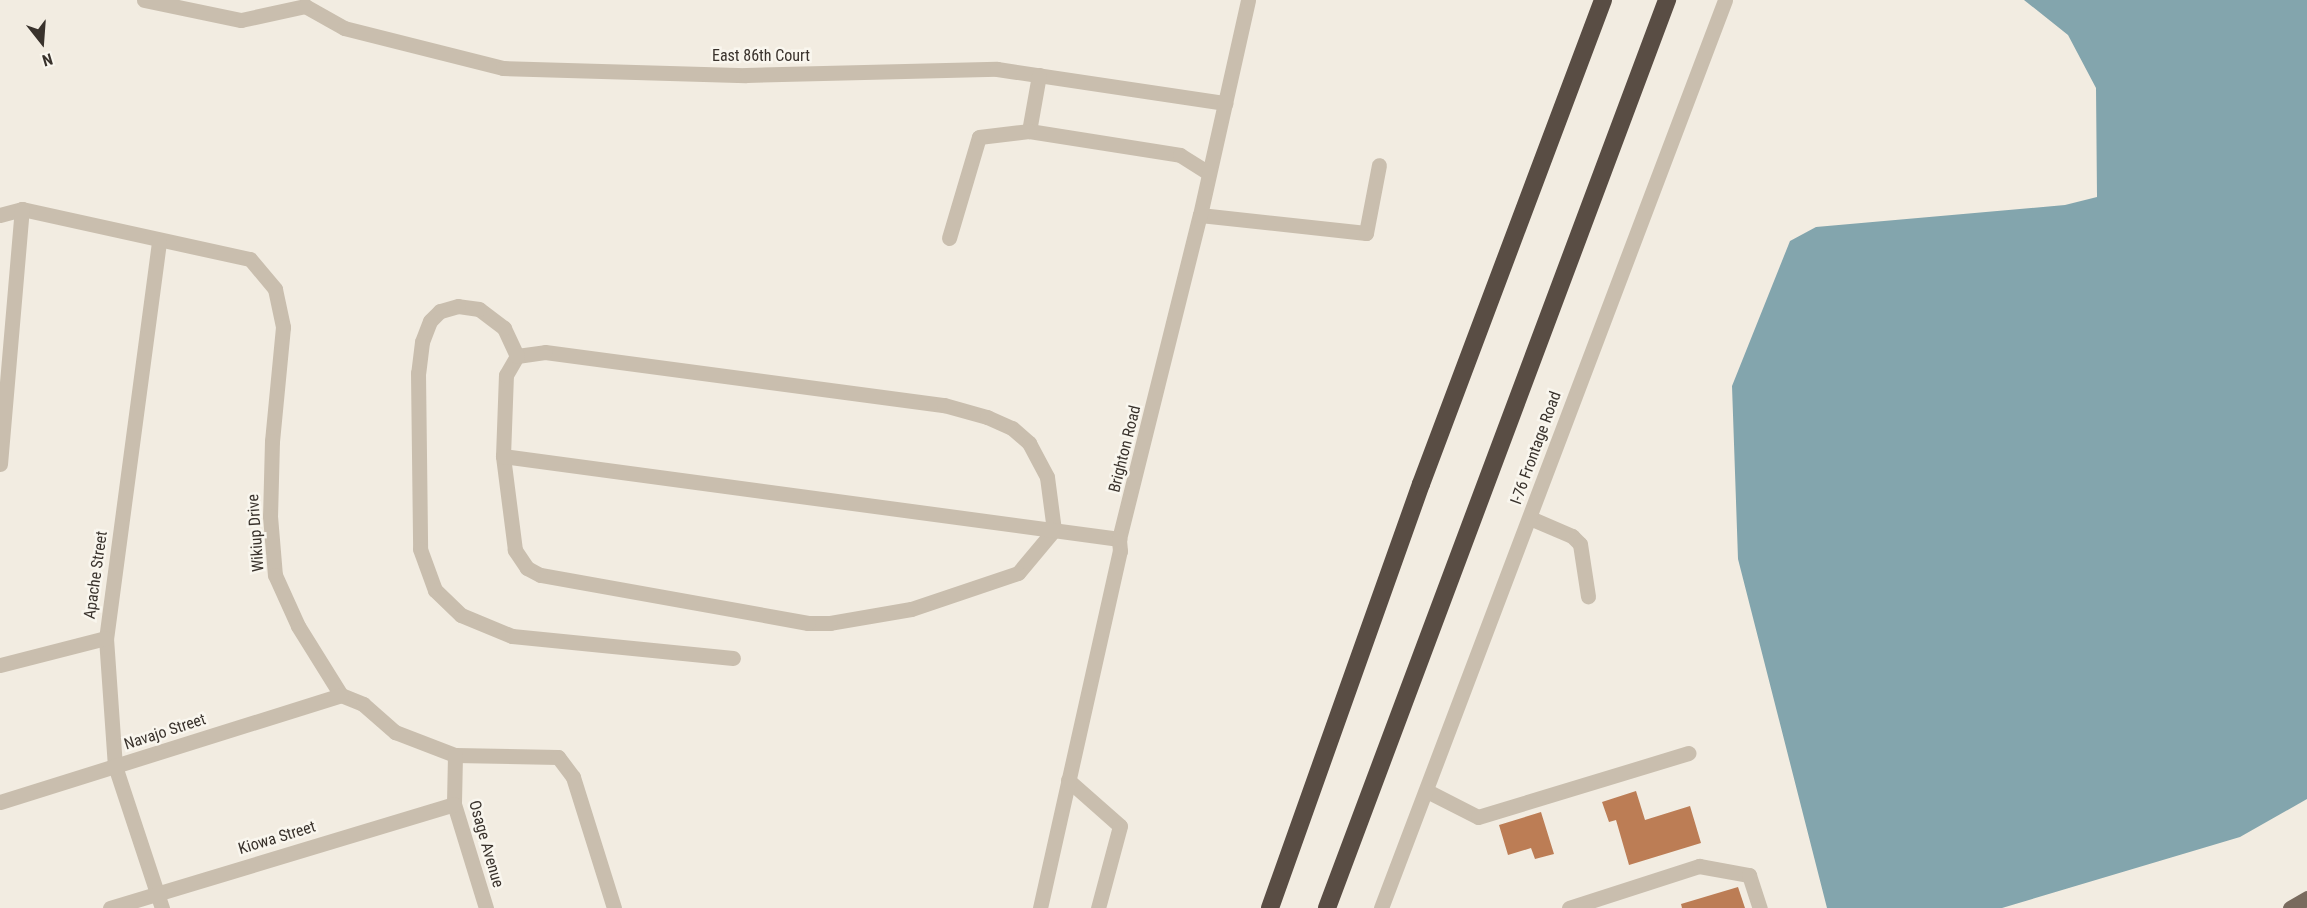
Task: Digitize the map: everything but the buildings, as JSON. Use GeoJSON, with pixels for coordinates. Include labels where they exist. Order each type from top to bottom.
{"type":"FeatureCollection","features":[{"type":"Feature","properties":{"kind":"highway"},"geometry":{"type":"LineString","coordinates":[[1270,908],[1425,473],[1603,0]]}},
{"type":"Feature","properties":{"kind":"highway"},"geometry":{"type":"LineString","coordinates":[[1328,908],[1667,0]]}},
{"type":"Feature","properties":{"kind":"main road"},"geometry":{"type":"LineString","coordinates":[[2290,908],[2307,898]]}},
{"type":"Feature","properties":{"kind":"street","name":"East 86th Court"},"geometry":{"type":"LineString","coordinates":[[144,0],[241,20],[305,6],[344,28],[503,68],[746,75],[997,69],[1225,103]]}},
{"type":"Feature","properties":{"kind":"street","name":"Brighton Road"},"geometry":{"type":"LineString","coordinates":[[1040,908],[1120,551],[1119,539],[1200,215],[1248,0]]}},
{"type":"Feature","properties":{"kind":"street","name":"I-76 Frontage Road"},"geometry":{"type":"LineString","coordinates":[[1382,908],[1725,0]]}},
{"type":"Feature","properties":{"kind":"street"},"geometry":{"type":"LineString","coordinates":[[1029,131],[1039,75]]}},
{"type":"Feature","properties":{"kind":"street"},"geometry":{"type":"LineString","coordinates":[[949,238],[978,137],[1029,131],[1180,155],[1209,174]]}},
{"type":"Feature","properties":{"kind":"street"},"geometry":{"type":"LineString","coordinates":[[1200,215],[1366,233],[1379,165]]}},
{"type":"Feature","properties":{"kind":"street"},"geometry":{"type":"LineString","coordinates":[[0,464],[22,209]]}},
{"type":"Feature","properties":{"kind":"street","name":"Wikiup Drive"},"geometry":{"type":"LineString","coordinates":[[0,215],[22,209],[159,242],[250,259],[275,289],[283,327],[272,441],[270,516],[275,575],[298,626],[341,695]]}},
{"type":"Feature","properties":{"kind":"street","name":"Apache Street"},"geometry":{"type":"LineString","coordinates":[[159,242],[106,638],[115,766],[162,908]]}},
{"type":"Feature","properties":{"kind":"street"},"geometry":{"type":"LineString","coordinates":[[517,356],[504,328],[479,309],[458,306],[440,311],[430,321],[422,342],[418,373],[420,549],[435,590],[461,615],[512,636],[733,658]]}},
{"type":"Feature","properties":{"kind":"street"},"geometry":{"type":"LineString","coordinates":[[545,352],[944,405],[987,417],[1012,428],[1029,443],[1047,477],[1054,530],[1018,573],[968,592],[863,620],[808,623],[540,575],[526,568],[515,550],[504,456],[506,375],[517,356],[545,352]]}},
{"type":"Feature","properties":{"kind":"street"},"geometry":{"type":"LineString","coordinates":[[504,456],[1119,539]]}},
{"type":"Feature","properties":{"kind":"street"},"geometry":{"type":"LineString","coordinates":[[1530,518],[1572,536],[1580,544],[1588,596]]}},
{"type":"Feature","properties":{"kind":"street"},"geometry":{"type":"LineString","coordinates":[[0,665],[106,638]]}},
{"type":"Feature","properties":{"kind":"street"},"geometry":{"type":"LineString","coordinates":[[341,695],[363,705],[395,732],[455,754],[558,757],[573,777],[614,908]]}},
{"type":"Feature","properties":{"kind":"street","name":"Navajo Street"},"geometry":{"type":"LineString","coordinates":[[0,802],[341,695]]}},
{"type":"Feature","properties":{"kind":"street"},"geometry":{"type":"LineString","coordinates":[[1427,790],[1478,817],[1689,753]]}},
{"type":"Feature","properties":{"kind":"street","name":"Osage Avenue"},"geometry":{"type":"LineString","coordinates":[[455,754],[454,804],[486,908]]}},
{"type":"Feature","properties":{"kind":"street"},"geometry":{"type":"LineString","coordinates":[[1068,780],[1120,826],[1098,908]]}},
{"type":"Feature","properties":{"kind":"street","name":"Kiowa Street"},"geometry":{"type":"LineString","coordinates":[[111,908],[454,804]]}},
{"type":"Feature","properties":{"kind":"street"},"geometry":{"type":"LineString","coordinates":[[1569,908],[1699,866],[1749,875],[1760,908]]}},
{"type":"Feature","properties":{"kind":"water"},"geometry":{"type":"Polygon","coordinates":[[[2024,0],[2307,0],[2307,799],[2240,837],[2002,908],[1827,908],[1738,559],[1732,386],[1790,241],[1816,227],[2065,205],[2097,197],[2096,88],[2068,35],[2024,0]]]}}]}
